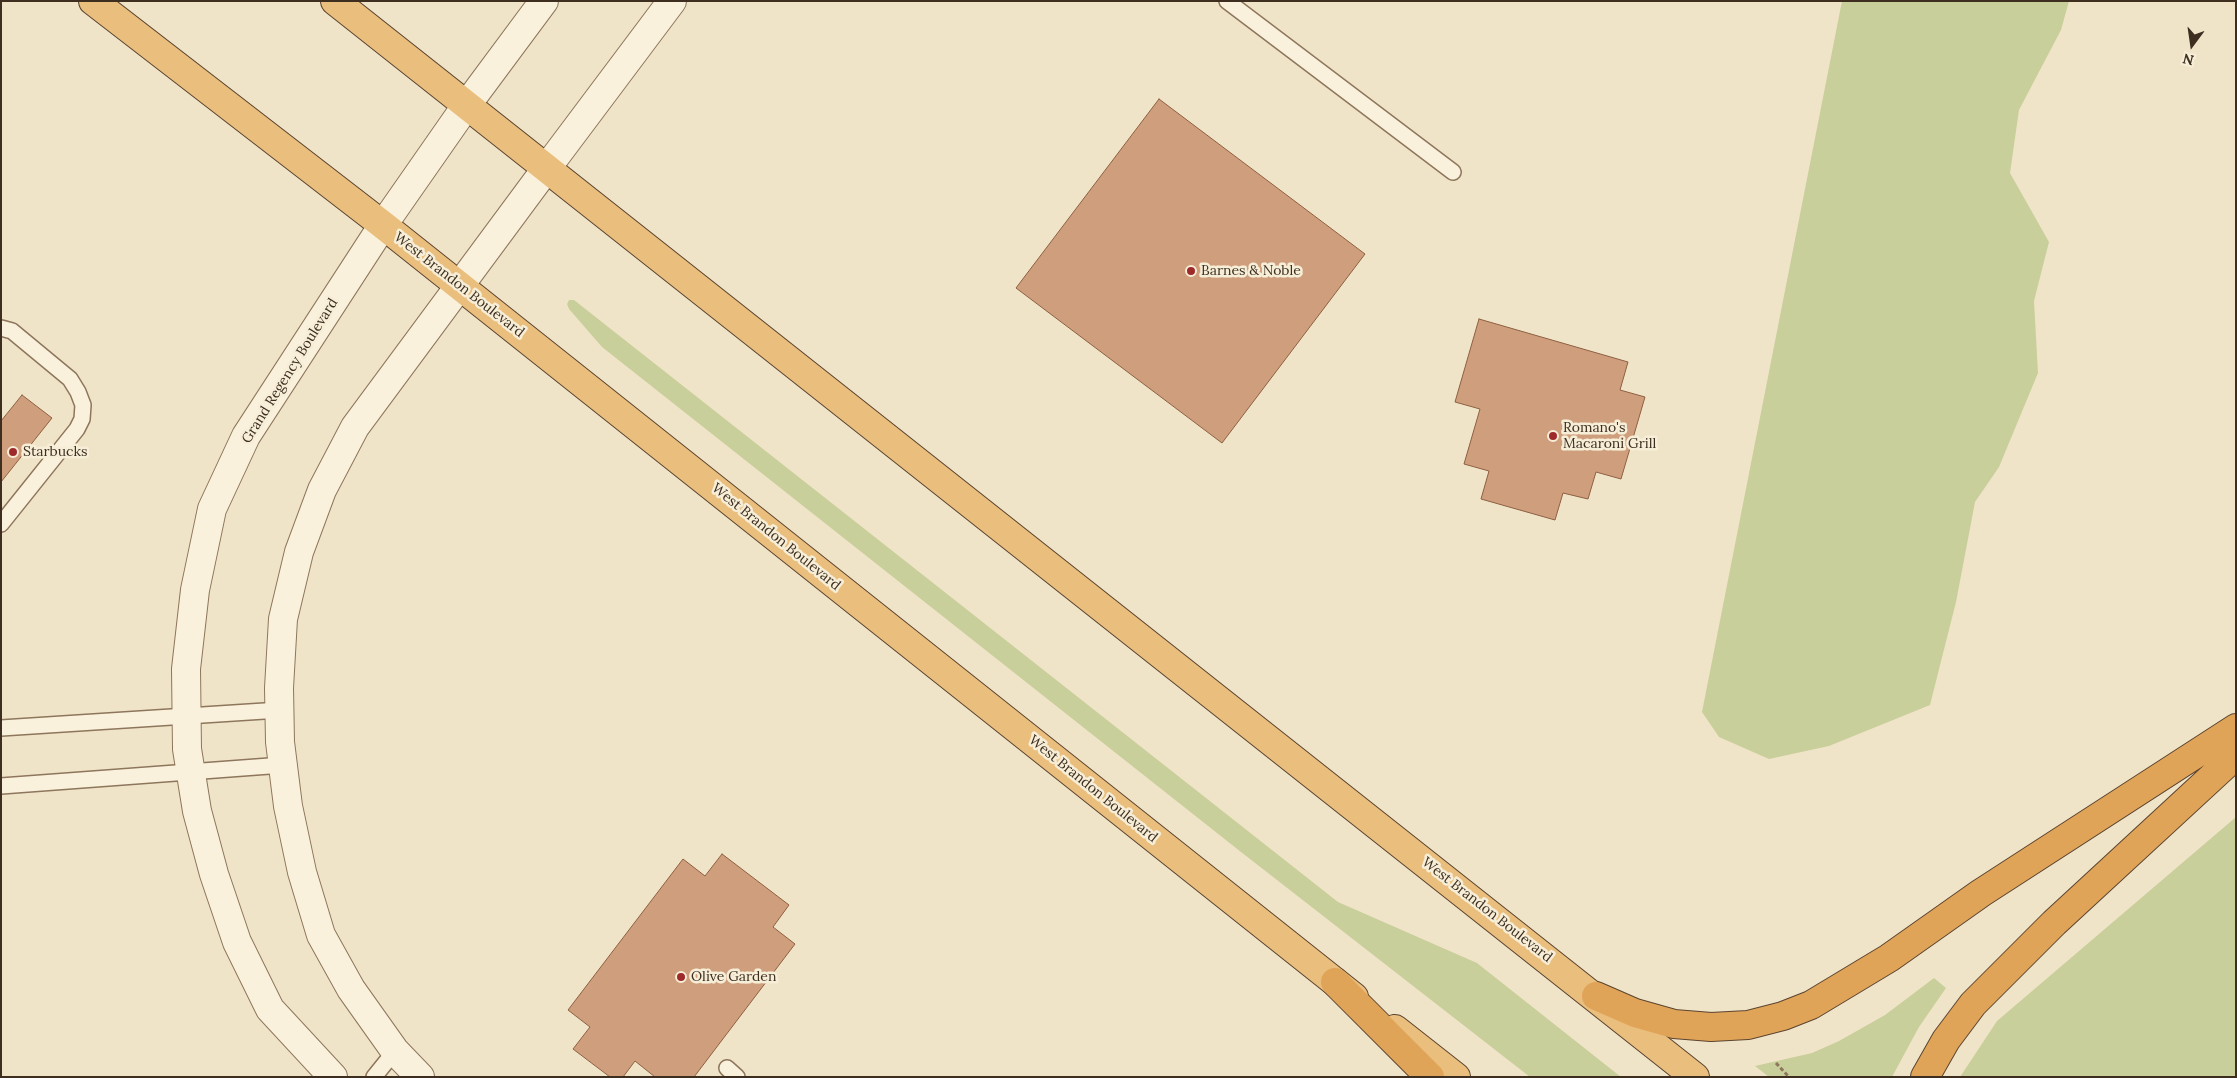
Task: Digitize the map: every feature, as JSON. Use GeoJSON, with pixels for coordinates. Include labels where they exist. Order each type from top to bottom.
{"type":"FeatureCollection","features":[{"type":"Feature","properties":{"kind":"highway","name":"West Brandon Boulevard"},"geometry":{"type":"LineString","coordinates":[[93,1],[383,225],[1456,1077]]}},
{"type":"Feature","properties":{"kind":"highway","name":"West Brandon Boulevard"},"geometry":{"type":"LineString","coordinates":[[335,1],[1596,996],[1695,1077]]}},
{"type":"Feature","properties":{"kind":"highway"},"geometry":{"type":"LineString","coordinates":[[1596,996],[1636,1013],[1674,1024],[1711,1027],[1748,1025],[1783,1016],[1811,1005],[1888,958],[1981,894],[2236,728]]}},
{"type":"Feature","properties":{"kind":"highway"},"geometry":{"type":"LineString","coordinates":[[1925,1077],[1946,1040],[1973,1004],[2054,923],[2236,755]]}},
{"type":"Feature","properties":{"kind":"highway"},"geometry":{"type":"LineString","coordinates":[[1335,982],[1430,1077]]}},
{"type":"Feature","properties":{"kind":"street","name":"Grand Regency Boulevard"},"geometry":{"type":"LineString","coordinates":[[333,1077],[270,1009],[237,942],[197,811],[187,748],[186,669],[194,600],[212,509],[246,436],[383,225],[466,106],[544,1]]}},
{"type":"Feature","properties":{"kind":"street"},"geometry":{"type":"LineString","coordinates":[[420,1077],[395,1051],[351,990],[321,935],[302,872],[288,806],[283,764],[280,710],[283,619],[299,552],[322,490],[355,427],[672,1]]}},
{"type":"Feature","properties":{"kind":"lane"},"geometry":{"type":"LineString","coordinates":[[1227,1],[1453,172]]}},
{"type":"Feature","properties":{"kind":"lane"},"geometry":{"type":"LineString","coordinates":[[1,328],[12,331],[70,379],[78,392],[83,406],[82,420],[77,429],[1,524]]}},
{"type":"Feature","properties":{"kind":"lane"},"geometry":{"type":"LineString","coordinates":[[1,728],[280,710]]}},
{"type":"Feature","properties":{"kind":"lane"},"geometry":{"type":"LineString","coordinates":[[1,786],[283,764]]}},
{"type":"Feature","properties":{"kind":"lane"},"geometry":{"type":"LineString","coordinates":[[374,1077],[395,1051]]}},
{"type":"Feature","properties":{"kind":"path"},"geometry":{"type":"LineString","coordinates":[[1776,1063],[1789,1077]]}},
{"type":"Feature","properties":{"kind":"green space"},"geometry":{"type":"Polygon","coordinates":[[[1842,1],[2069,1],[2061,30],[2019,110],[2010,173],[2049,242],[2034,301],[2038,373],[1999,467],[1975,502],[1956,602],[1930,705],[1829,746],[1769,759],[1719,737],[1702,712],[1842,1]]]}},
{"type":"Feature","properties":{"kind":"green space"},"geometry":{"type":"Polygon","coordinates":[[[569,300],[574,300],[1338,902],[1477,963],[1621,1077],[1530,1077],[1241,852],[602,347],[569,309],[567,304],[569,300]]]}},
{"type":"Feature","properties":{"kind":"green space"},"geometry":{"type":"Polygon","coordinates":[[[2236,817],[2236,1077],[1960,1077],[1997,1021],[2236,817]]]}},
{"type":"Feature","properties":{"kind":"green space"},"geometry":{"type":"Polygon","coordinates":[[[1934,978],[1946,988],[1919,1027],[1892,1077],[1769,1077],[1755,1066],[1812,1053],[1839,1041],[1885,1015],[1934,978]]]}},
{"type":"Feature","properties":{"kind":"building","name":"Barnes & Noble"},"geometry":{"type":"Polygon","coordinates":[[[1159,99],[1365,254],[1222,443],[1016,288],[1159,99]]]}},
{"type":"Feature","properties":{"kind":"building","name":"Romano's Macaroni Grill"},"geometry":{"type":"Polygon","coordinates":[[[1479,319],[1628,362],[1620,390],[1645,397],[1621,479],[1596,472],[1588,499],[1563,493],[1555,520],[1481,499],[1489,471],[1464,464],[1480,409],[1455,402],[1479,319]]]}},
{"type":"Feature","properties":{"kind":"building","name":"Starbucks"},"geometry":{"type":"Polygon","coordinates":[[[22,395],[52,418],[1,482],[1,421],[22,395]]]}},
{"type":"Feature","properties":{"kind":"building","name":"Olive Garden"},"geometry":{"type":"Polygon","coordinates":[[[722,854],[789,905],[773,927],[795,944],[694,1077],[655,1077],[635,1061],[623,1077],[610,1077],[573,1049],[590,1027],[568,1010],[683,859],[705,876],[722,854]]]}},
{"type":"Feature","properties":{"kind":"place","name":"Barnes & Noble"},"geometry":{"type":"Point","coordinates":[1191,271]}},
{"type":"Feature","properties":{"kind":"place","name":"Romano's Macaroni Grill"},"geometry":{"type":"Point","coordinates":[1553,436]}},
{"type":"Feature","properties":{"kind":"place","name":"Starbucks"},"geometry":{"type":"Point","coordinates":[13,452]}},
{"type":"Feature","properties":{"kind":"place","name":"Olive Garden"},"geometry":{"type":"Point","coordinates":[681,977]}}]}
